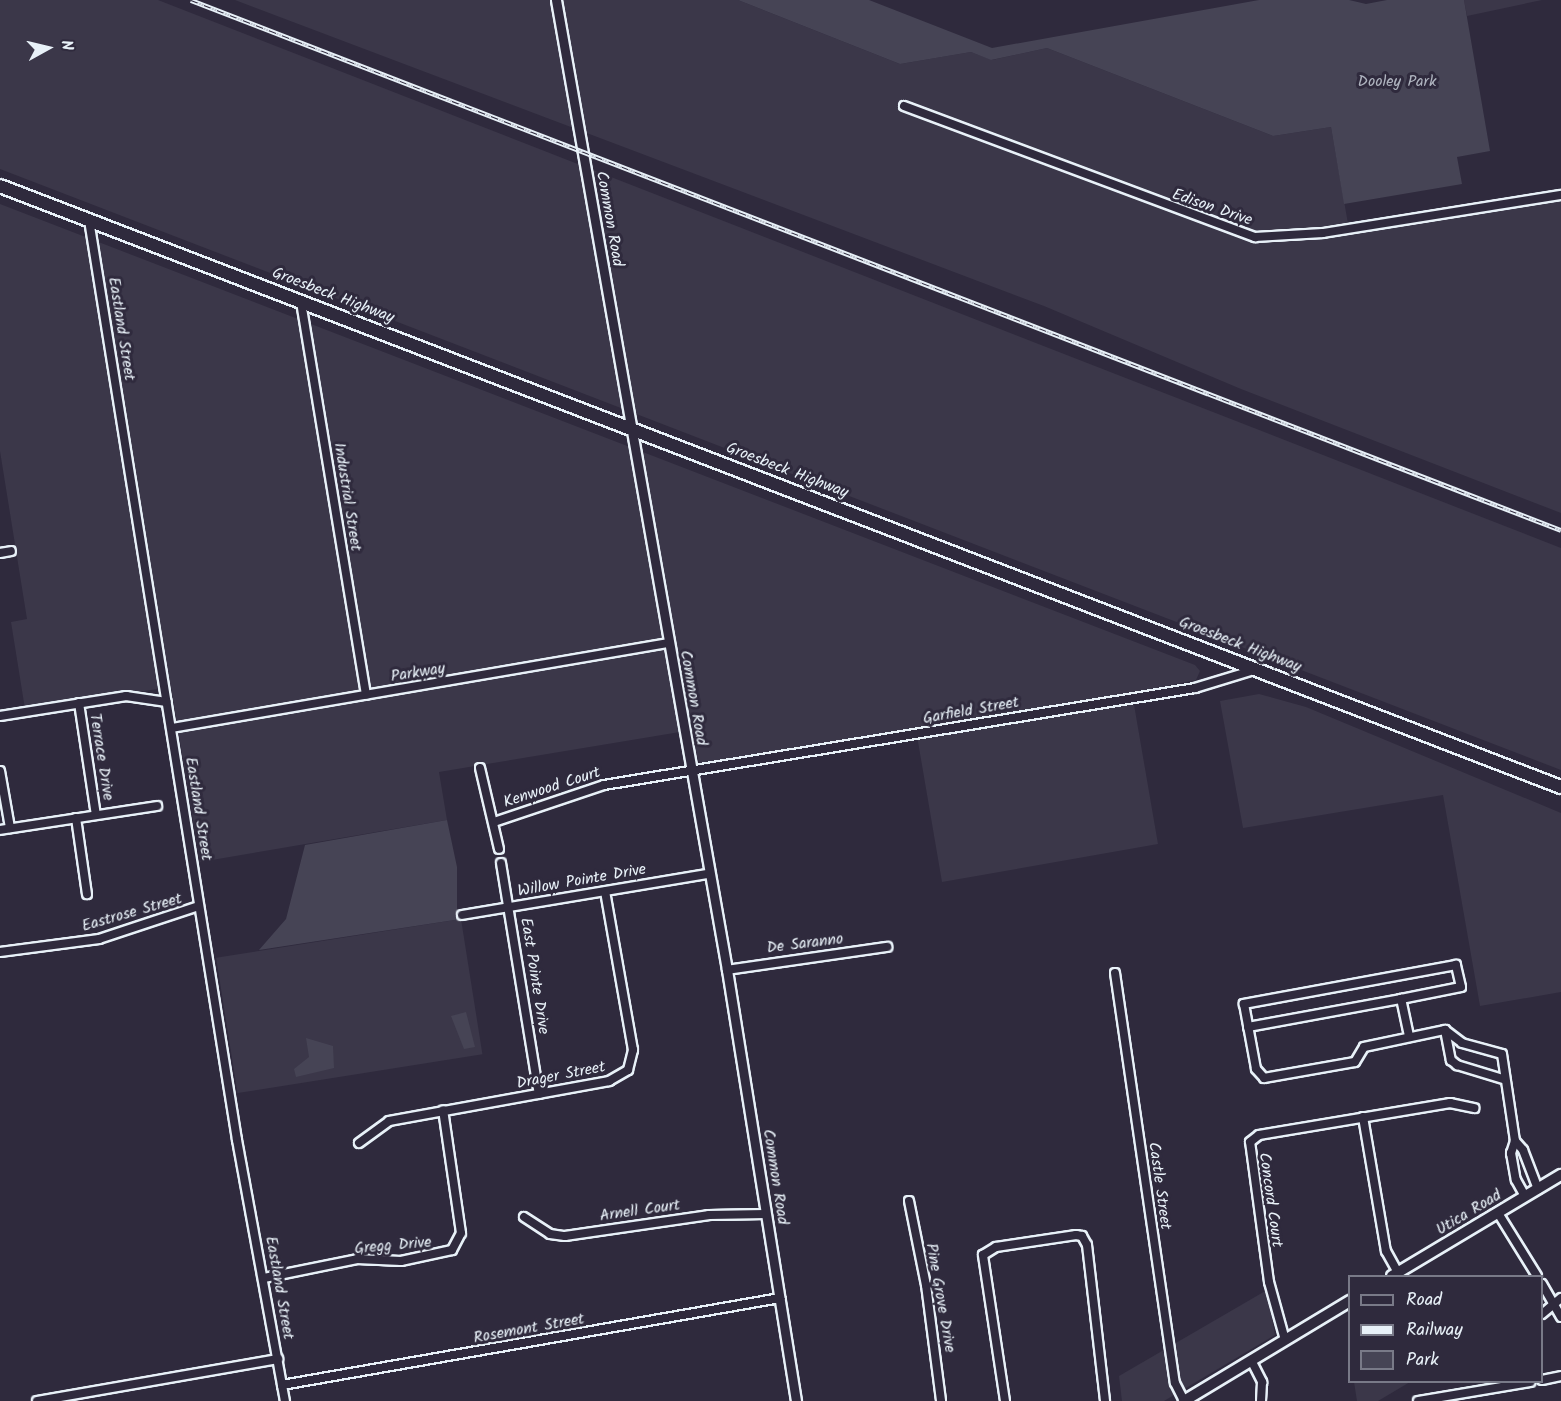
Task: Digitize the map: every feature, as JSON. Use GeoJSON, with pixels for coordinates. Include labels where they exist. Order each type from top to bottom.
{"type":"FeatureCollection","features":[{"type":"Feature","properties":{"kind":"main road","name":"Groesbeck Highway"},"geometry":{"type":"LineString","coordinates":[[0,186],[1561,787]]}},
{"type":"Feature","properties":{"kind":"main road","name":"Utica Road"},"geometry":{"type":"LineString","coordinates":[[1395,1275],[1561,1175]]}},
{"type":"Feature","properties":{"kind":"main road"},"geometry":{"type":"LineString","coordinates":[[1184,1401],[1348,1302]]}},
{"type":"Feature","properties":{"kind":"street","name":"Common Road"},"geometry":{"type":"LineString","coordinates":[[556,0],[726,970],[796,1401]]}},
{"type":"Feature","properties":{"kind":"street","name":"Edison Drive"},"geometry":{"type":"LineString","coordinates":[[904,106],[1255,237],[1323,233],[1561,195]]}},
{"type":"Feature","properties":{"kind":"street","name":"Eastland Street"},"geometry":{"type":"LineString","coordinates":[[89,220],[199,906],[285,1401]]}},
{"type":"Feature","properties":{"kind":"street","name":"Industrial Street"},"geometry":{"type":"LineString","coordinates":[[301,302],[366,695]]}},
{"type":"Feature","properties":{"kind":"street"},"geometry":{"type":"LineString","coordinates":[[0,553],[11,551]]}},
{"type":"Feature","properties":{"kind":"street","name":"Parkway"},"geometry":{"type":"LineString","coordinates":[[172,728],[668,643]]}},
{"type":"Feature","properties":{"kind":"street","name":"Garfield Street"},"geometry":{"type":"LineString","coordinates":[[690,772],[1195,688],[1256,669]]}},
{"type":"Feature","properties":{"kind":"street"},"geometry":{"type":"LineString","coordinates":[[0,716],[126,696],[167,702]]}},
{"type":"Feature","properties":{"kind":"street","name":"Terrace Drive"},"geometry":{"type":"LineString","coordinates":[[78,703],[96,815]]}},
{"type":"Feature","properties":{"kind":"street","name":"Kenwood Court"},"geometry":{"type":"LineString","coordinates":[[480,768],[499,849]]}},
{"type":"Feature","properties":{"kind":"street"},"geometry":{"type":"LineString","coordinates":[[0,771],[10,828]]}},
{"type":"Feature","properties":{"kind":"street","name":"Kenwood Court"},"geometry":{"type":"LineString","coordinates":[[494,822],[604,784],[690,772]]}},
{"type":"Feature","properties":{"kind":"street"},"geometry":{"type":"LineString","coordinates":[[0,830],[157,806]]}},
{"type":"Feature","properties":{"kind":"street"},"geometry":{"type":"LineString","coordinates":[[76,818],[87,894]]}},
{"type":"Feature","properties":{"kind":"street","name":"East Pointe Drive"},"geometry":{"type":"LineString","coordinates":[[501,863],[539,1094]]}},
{"type":"Feature","properties":{"kind":"street","name":"Willow Pointe Drive"},"geometry":{"type":"LineString","coordinates":[[462,915],[708,874]]}},
{"type":"Feature","properties":{"kind":"street","name":"Drager Street"},"geometry":{"type":"LineString","coordinates":[[359,1143],[389,1121],[609,1081],[623,1075],[631,1064],[633,1050],[605,891]]}},
{"type":"Feature","properties":{"kind":"street","name":"Eastrose Street"},"geometry":{"type":"LineString","coordinates":[[0,952],[99,939],[199,906]]}},
{"type":"Feature","properties":{"kind":"street","name":"De Saranno"},"geometry":{"type":"LineString","coordinates":[[726,970],[887,947]]}},
{"type":"Feature","properties":{"kind":"street"},"geometry":{"type":"LineString","coordinates":[[1248,1027],[1461,987],[1456,965],[1244,1004],[1248,1027],[1256,1069],[1264,1078],[1355,1062],[1364,1047],[1445,1030],[1462,1043],[1502,1054],[1503,1079],[1515,1141],[1511,1153],[1516,1180],[1525,1196]]}},
{"type":"Feature","properties":{"kind":"street","name":"Castle Street"},"geometry":{"type":"LineString","coordinates":[[1115,972],[1175,1383],[1184,1401]]}},
{"type":"Feature","properties":{"kind":"street"},"geometry":{"type":"LineString","coordinates":[[1401,999],[1409,1036]]}},
{"type":"Feature","properties":{"kind":"street"},"geometry":{"type":"LineString","coordinates":[[1445,1030],[1451,1060],[1457,1065],[1503,1079]]}},
{"type":"Feature","properties":{"kind":"street","name":"Concord Court"},"geometry":{"type":"LineString","coordinates":[[1285,1340],[1269,1282],[1250,1142],[1259,1135],[1450,1103],[1474,1108]]}},
{"type":"Feature","properties":{"kind":"street","name":"Gregg Drive"},"geometry":{"type":"LineString","coordinates":[[264,1278],[357,1259],[401,1262],[452,1250],[461,1233],[443,1110]]}},
{"type":"Feature","properties":{"kind":"street"},"geometry":{"type":"LineString","coordinates":[[1363,1117],[1386,1251],[1395,1275]]}},
{"type":"Feature","properties":{"kind":"street"},"geometry":{"type":"LineString","coordinates":[[1515,1141],[1523,1150],[1538,1189]]}},
{"type":"Feature","properties":{"kind":"street","name":"Pine Grove Drive"},"geometry":{"type":"LineString","coordinates":[[909,1201],[927,1286],[941,1401]]}},
{"type":"Feature","properties":{"kind":"street"},"geometry":{"type":"LineString","coordinates":[[1498,1213],[1536,1275]]}},
{"type":"Feature","properties":{"kind":"street","name":"Arnell Court"},"geometry":{"type":"LineString","coordinates":[[524,1217],[550,1234],[565,1236],[709,1215],[766,1214]]}},
{"type":"Feature","properties":{"kind":"street"},"geometry":{"type":"LineString","coordinates":[[1005,1401],[984,1256],[996,1248],[1076,1235],[1082,1236],[1087,1245],[1105,1401]]}},
{"type":"Feature","properties":{"kind":"street"},"geometry":{"type":"LineString","coordinates":[[1543,1286],[1561,1317]]}},
{"type":"Feature","properties":{"kind":"street"},"geometry":{"type":"LineString","coordinates":[[1543,1313],[1561,1298]]}},
{"type":"Feature","properties":{"kind":"street","name":"Rosemont Street"},"geometry":{"type":"LineString","coordinates":[[282,1385],[780,1299]]}},
{"type":"Feature","properties":{"kind":"street"},"geometry":{"type":"LineString","coordinates":[[37,1401],[278,1359]]}},
{"type":"Feature","properties":{"kind":"street"},"geometry":{"type":"LineString","coordinates":[[1251,1360],[1262,1382],[1261,1401]]}},
{"type":"Feature","properties":{"kind":"street"},"geometry":{"type":"LineString","coordinates":[[1543,1380],[1561,1376]]}},
{"type":"Feature","properties":{"kind":"street"},"geometry":{"type":"LineString","coordinates":[[1418,1401],[1524,1383]]}},
{"type":"Feature","properties":{"kind":"shaded area"},"geometry":{"type":"Polygon","coordinates":[[[0,0],[158,0],[1561,548],[1561,770],[0,169],[0,0]]]}},
{"type":"Feature","properties":{"kind":"shaded area"},"geometry":{"type":"Polygon","coordinates":[[[235,0],[738,0],[900,64],[971,52],[992,60],[1047,48],[1273,136],[1331,127],[1350,235],[1561,200],[1561,513],[1241,389],[1044,306],[235,0]]]}},
{"type":"Feature","properties":{"kind":"shaded area"},"geometry":{"type":"Polygon","coordinates":[[[1464,0],[1542,0],[1467,16],[1464,0]]]}},
{"type":"Feature","properties":{"kind":"shaded area"},"geometry":{"type":"Polygon","coordinates":[[[0,204],[1195,665],[1200,671],[1196,680],[1132,693],[1158,844],[942,882],[916,730],[703,766],[698,760],[692,730],[439,772],[447,820],[200,862],[171,687],[25,709],[11,622],[27,619],[0,451],[0,204]]]}},
{"type":"Feature","properties":{"kind":"shaded area"},"geometry":{"type":"Polygon","coordinates":[[[1259,694],[1306,707],[1561,813],[1561,992],[1480,1006],[1443,795],[1243,828],[1220,701],[1259,694]]]}},
{"type":"Feature","properties":{"kind":"shaded area"},"geometry":{"type":"Polygon","coordinates":[[[461,919],[482,1054],[237,1093],[216,958],[461,919]]]}},
{"type":"Feature","properties":{"kind":"shaded area"},"geometry":{"type":"Polygon","coordinates":[[[1267,1290],[1275,1335],[1164,1401],[1122,1401],[1119,1376],[1267,1290]]]}},
{"type":"Feature","properties":{"kind":"shaded area"},"geometry":{"type":"Polygon","coordinates":[[[1354,1383],[1408,1383],[1378,1401],[1357,1401],[1354,1383]]]}},
{"type":"Feature","properties":{"kind":"green space","name":"Dooley Park"},"geometry":{"type":"Polygon","coordinates":[[[738,0],[869,0],[992,48],[1259,0],[1349,0],[1366,4],[1387,0],[1464,0],[1490,151],[1457,157],[1462,184],[1344,204],[1331,127],[1273,136],[1047,48],[991,60],[971,52],[900,64],[738,0]]]}},
{"type":"Feature","properties":{"kind":"green space"},"geometry":{"type":"Polygon","coordinates":[[[447,820],[457,867],[457,912],[461,919],[259,950],[286,919],[305,845],[447,820]]]}},
{"type":"Feature","properties":{"kind":"green space"},"geometry":{"type":"Polygon","coordinates":[[[466,1012],[475,1047],[464,1049],[451,1016],[466,1012]]]}},
{"type":"Feature","properties":{"kind":"green space"},"geometry":{"type":"Polygon","coordinates":[[[306,1038],[333,1046],[334,1068],[296,1077],[294,1069],[309,1057],[306,1038]]]}},
{"type":"Feature","properties":{"kind":"railway"},"geometry":{"type":"LineString","coordinates":[[191,0],[1561,530]]}}]}
